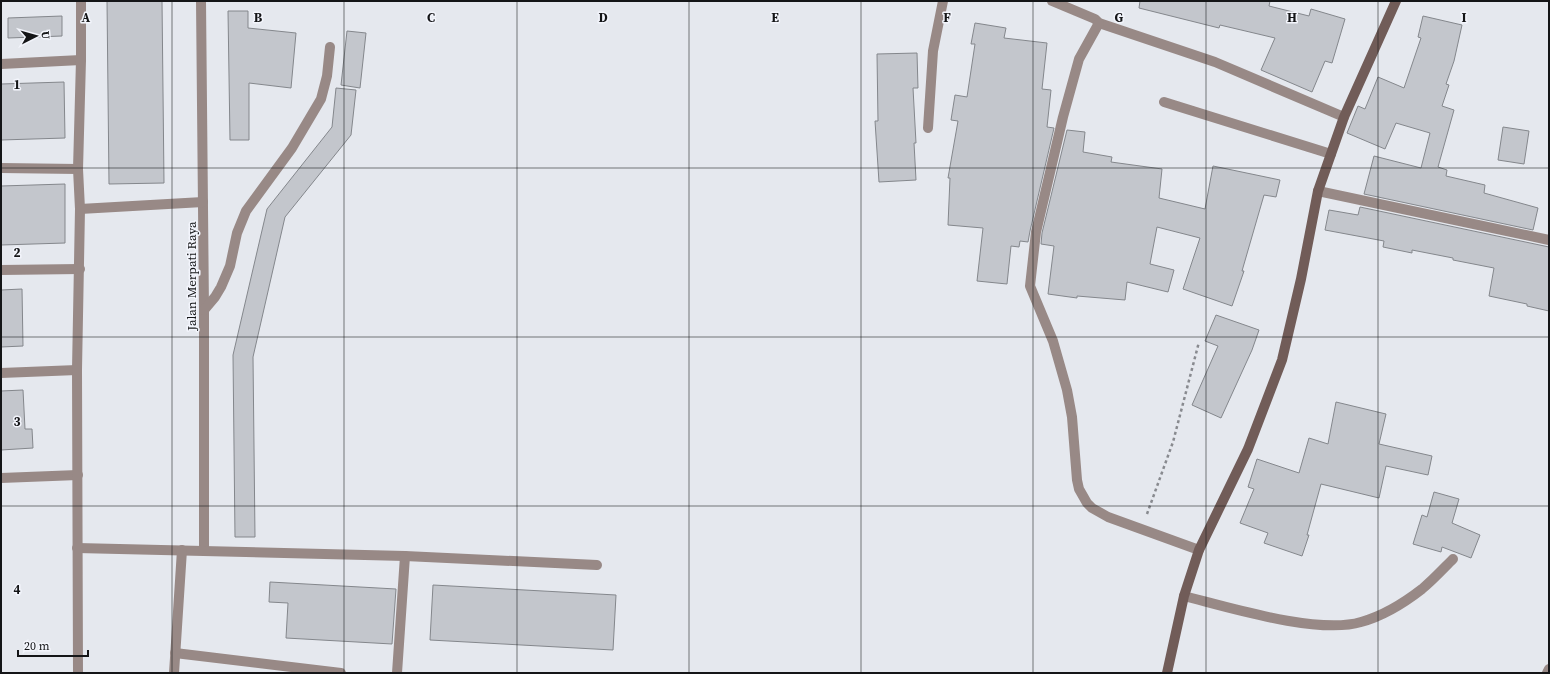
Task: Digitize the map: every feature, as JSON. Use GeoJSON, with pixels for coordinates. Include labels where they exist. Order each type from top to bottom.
{"type":"FeatureCollection","features":[{"type":"Feature","properties":{"kind":"street"},"geometry":{"type":"LineString","coordinates":[[78,673],[77,370],[80,268],[78,168],[81,1]]}},
{"type":"Feature","properties":{"kind":"street","name":"Jalan Merpati Raya"},"geometry":{"type":"LineString","coordinates":[[201,1],[204,310],[204,551]]}},
{"type":"Feature","properties":{"kind":"street"},"geometry":{"type":"LineString","coordinates":[[928,128],[933,52],[943,1]]}},
{"type":"Feature","properties":{"kind":"street"},"geometry":{"type":"LineString","coordinates":[[1052,1],[1095,18],[1099,23],[1215,62],[1344,117]]}},
{"type":"Feature","properties":{"kind":"street"},"geometry":{"type":"LineString","coordinates":[[1167,673],[1184,596],[1199,550],[1248,449],[1282,360],[1301,279],[1318,191],[1330,154],[1344,117],[1396,1]]}},
{"type":"Feature","properties":{"kind":"street"},"geometry":{"type":"LineString","coordinates":[[1099,23],[1079,59],[1063,117],[1036,232],[1030,286],[1053,340],[1067,390],[1072,417],[1077,480],[1079,489],[1087,503],[1092,508],[1108,517],[1199,550]]}},
{"type":"Feature","properties":{"kind":"street"},"geometry":{"type":"LineString","coordinates":[[204,310],[215,297],[228,270],[237,232],[246,211],[292,148],[320,99],[327,76],[330,47]]}},
{"type":"Feature","properties":{"kind":"street"},"geometry":{"type":"LineString","coordinates":[[1,64],[81,60]]}},
{"type":"Feature","properties":{"kind":"street"},"geometry":{"type":"LineString","coordinates":[[1164,102],[1330,154]]}},
{"type":"Feature","properties":{"kind":"street"},"geometry":{"type":"LineString","coordinates":[[1,168],[78,168]]}},
{"type":"Feature","properties":{"kind":"street"},"geometry":{"type":"LineString","coordinates":[[1318,191],[1549,240]]}},
{"type":"Feature","properties":{"kind":"street"},"geometry":{"type":"LineString","coordinates":[[80,209],[203,202]]}},
{"type":"Feature","properties":{"kind":"street"},"geometry":{"type":"LineString","coordinates":[[1,270],[80,268]]}},
{"type":"Feature","properties":{"kind":"street"},"geometry":{"type":"LineString","coordinates":[[1,373],[77,370]]}},
{"type":"Feature","properties":{"kind":"street"},"geometry":{"type":"LineString","coordinates":[[1,478],[78,475]]}},
{"type":"Feature","properties":{"kind":"street"},"geometry":{"type":"LineString","coordinates":[[78,548],[405,556],[597,565]]}},
{"type":"Feature","properties":{"kind":"street"},"geometry":{"type":"LineString","coordinates":[[174,673],[182,550]]}},
{"type":"Feature","properties":{"kind":"street"},"geometry":{"type":"LineString","coordinates":[[397,673],[405,556]]}},
{"type":"Feature","properties":{"kind":"street"},"geometry":{"type":"LineString","coordinates":[[1184,596],[1230,608],[1305,623],[1333,626],[1360,623],[1386,612],[1422,589],[1453,559]]}},
{"type":"Feature","properties":{"kind":"street"},"geometry":{"type":"LineString","coordinates":[[175,653],[341,673]]}},
{"type":"Feature","properties":{"kind":"street"},"geometry":{"type":"LineString","coordinates":[[1547,673],[1549,669]]}},
{"type":"Feature","properties":{"kind":"path"},"geometry":{"type":"LineString","coordinates":[[1142,530],[1173,442],[1199,342]]}},
{"type":"Feature","properties":{"kind":"building"},"geometry":{"type":"Polygon","coordinates":[[[107,1],[162,1],[164,183],[109,184],[107,1]]]}},
{"type":"Feature","properties":{"kind":"building"},"geometry":{"type":"Polygon","coordinates":[[[1140,1],[1270,1],[1269,6],[1309,16],[1311,9],[1345,19],[1332,63],[1325,61],[1312,92],[1261,70],[1275,38],[1220,25],[1219,28],[1139,8],[1140,1]]]}},
{"type":"Feature","properties":{"kind":"building"},"geometry":{"type":"Polygon","coordinates":[[[228,11],[248,11],[248,28],[296,33],[291,88],[249,83],[249,140],[230,140],[228,11]]]}},
{"type":"Feature","properties":{"kind":"building"},"geometry":{"type":"Polygon","coordinates":[[[62,16],[62,36],[8,38],[8,18],[62,16]]]}},
{"type":"Feature","properties":{"kind":"building"},"geometry":{"type":"Polygon","coordinates":[[[1423,16],[1462,25],[1454,61],[1446,84],[1449,85],[1442,106],[1454,110],[1438,167],[1447,170],[1446,176],[1485,185],[1484,193],[1538,208],[1533,230],[1364,194],[1374,156],[1421,168],[1430,133],[1396,123],[1385,149],[1347,133],[1358,106],[1365,109],[1378,77],[1404,88],[1421,38],[1418,37],[1423,16]]]}},
{"type":"Feature","properties":{"kind":"building"},"geometry":{"type":"Polygon","coordinates":[[[975,23],[1006,28],[1004,38],[1047,43],[1042,89],[1051,90],[1047,127],[1054,128],[1028,242],[1020,241],[1019,247],[1011,246],[1007,284],[977,281],[983,228],[948,225],[950,178],[948,178],[958,121],[951,120],[955,95],[967,97],[975,44],[971,44],[975,23]]]}},
{"type":"Feature","properties":{"kind":"building"},"geometry":{"type":"Polygon","coordinates":[[[347,31],[366,33],[360,88],[341,85],[347,31]]]}},
{"type":"Feature","properties":{"kind":"building"},"geometry":{"type":"Polygon","coordinates":[[[917,53],[918,88],[913,88],[916,143],[914,143],[916,180],[879,182],[875,121],[878,121],[877,54],[917,53]]]}},
{"type":"Feature","properties":{"kind":"building"},"geometry":{"type":"Polygon","coordinates":[[[64,82],[65,138],[1,140],[1,84],[64,82]]]}},
{"type":"Feature","properties":{"kind":"building"},"geometry":{"type":"Polygon","coordinates":[[[336,88],[356,90],[351,135],[285,217],[253,357],[255,537],[235,537],[233,355],[267,209],[332,127],[336,88]]]}},
{"type":"Feature","properties":{"kind":"building"},"geometry":{"type":"Polygon","coordinates":[[[1503,127],[1529,131],[1524,164],[1498,160],[1503,127]]]}},
{"type":"Feature","properties":{"kind":"building"},"geometry":{"type":"Polygon","coordinates":[[[1067,130],[1085,132],[1083,152],[1112,157],[1111,162],[1162,169],[1159,198],[1205,209],[1213,166],[1280,180],[1276,197],[1264,195],[1242,271],[1244,271],[1232,306],[1183,289],[1200,238],[1157,227],[1150,264],[1174,270],[1168,292],[1127,282],[1125,300],[1077,296],[1077,298],[1048,294],[1054,246],[1041,244],[1042,233],[1067,130]]]}},
{"type":"Feature","properties":{"kind":"building"},"geometry":{"type":"Polygon","coordinates":[[[65,184],[65,243],[1,245],[1,186],[65,184]]]}},
{"type":"Feature","properties":{"kind":"building"},"geometry":{"type":"Polygon","coordinates":[[[1360,207],[1549,247],[1549,311],[1527,306],[1527,304],[1489,296],[1494,268],[1412,250],[1412,253],[1383,247],[1384,241],[1325,230],[1329,210],[1358,215],[1360,207]]]}},
{"type":"Feature","properties":{"kind":"building"},"geometry":{"type":"Polygon","coordinates":[[[22,289],[23,346],[1,347],[1,290],[22,289]]]}},
{"type":"Feature","properties":{"kind":"building"},"geometry":{"type":"Polygon","coordinates":[[[1216,315],[1259,330],[1252,350],[1221,418],[1192,405],[1218,346],[1205,341],[1216,315]]]}},
{"type":"Feature","properties":{"kind":"building"},"geometry":{"type":"Polygon","coordinates":[[[23,390],[25,429],[32,429],[33,448],[1,450],[1,391],[23,390]]]}},
{"type":"Feature","properties":{"kind":"building"},"geometry":{"type":"Polygon","coordinates":[[[1336,402],[1386,414],[1379,444],[1432,456],[1428,475],[1386,466],[1379,498],[1321,484],[1307,535],[1309,535],[1302,556],[1264,543],[1268,533],[1240,523],[1254,489],[1248,487],[1257,459],[1299,473],[1309,438],[1328,444],[1336,402]]]}},
{"type":"Feature","properties":{"kind":"building"},"geometry":{"type":"Polygon","coordinates":[[[1434,492],[1459,499],[1452,523],[1480,535],[1471,558],[1442,547],[1441,552],[1413,544],[1422,515],[1427,517],[1434,492]]]}},
{"type":"Feature","properties":{"kind":"building"},"geometry":{"type":"Polygon","coordinates":[[[270,582],[396,589],[392,644],[286,638],[288,603],[269,602],[270,582]]]}},
{"type":"Feature","properties":{"kind":"building"},"geometry":{"type":"Polygon","coordinates":[[[433,585],[616,595],[613,650],[430,640],[433,585]]]}}]}
